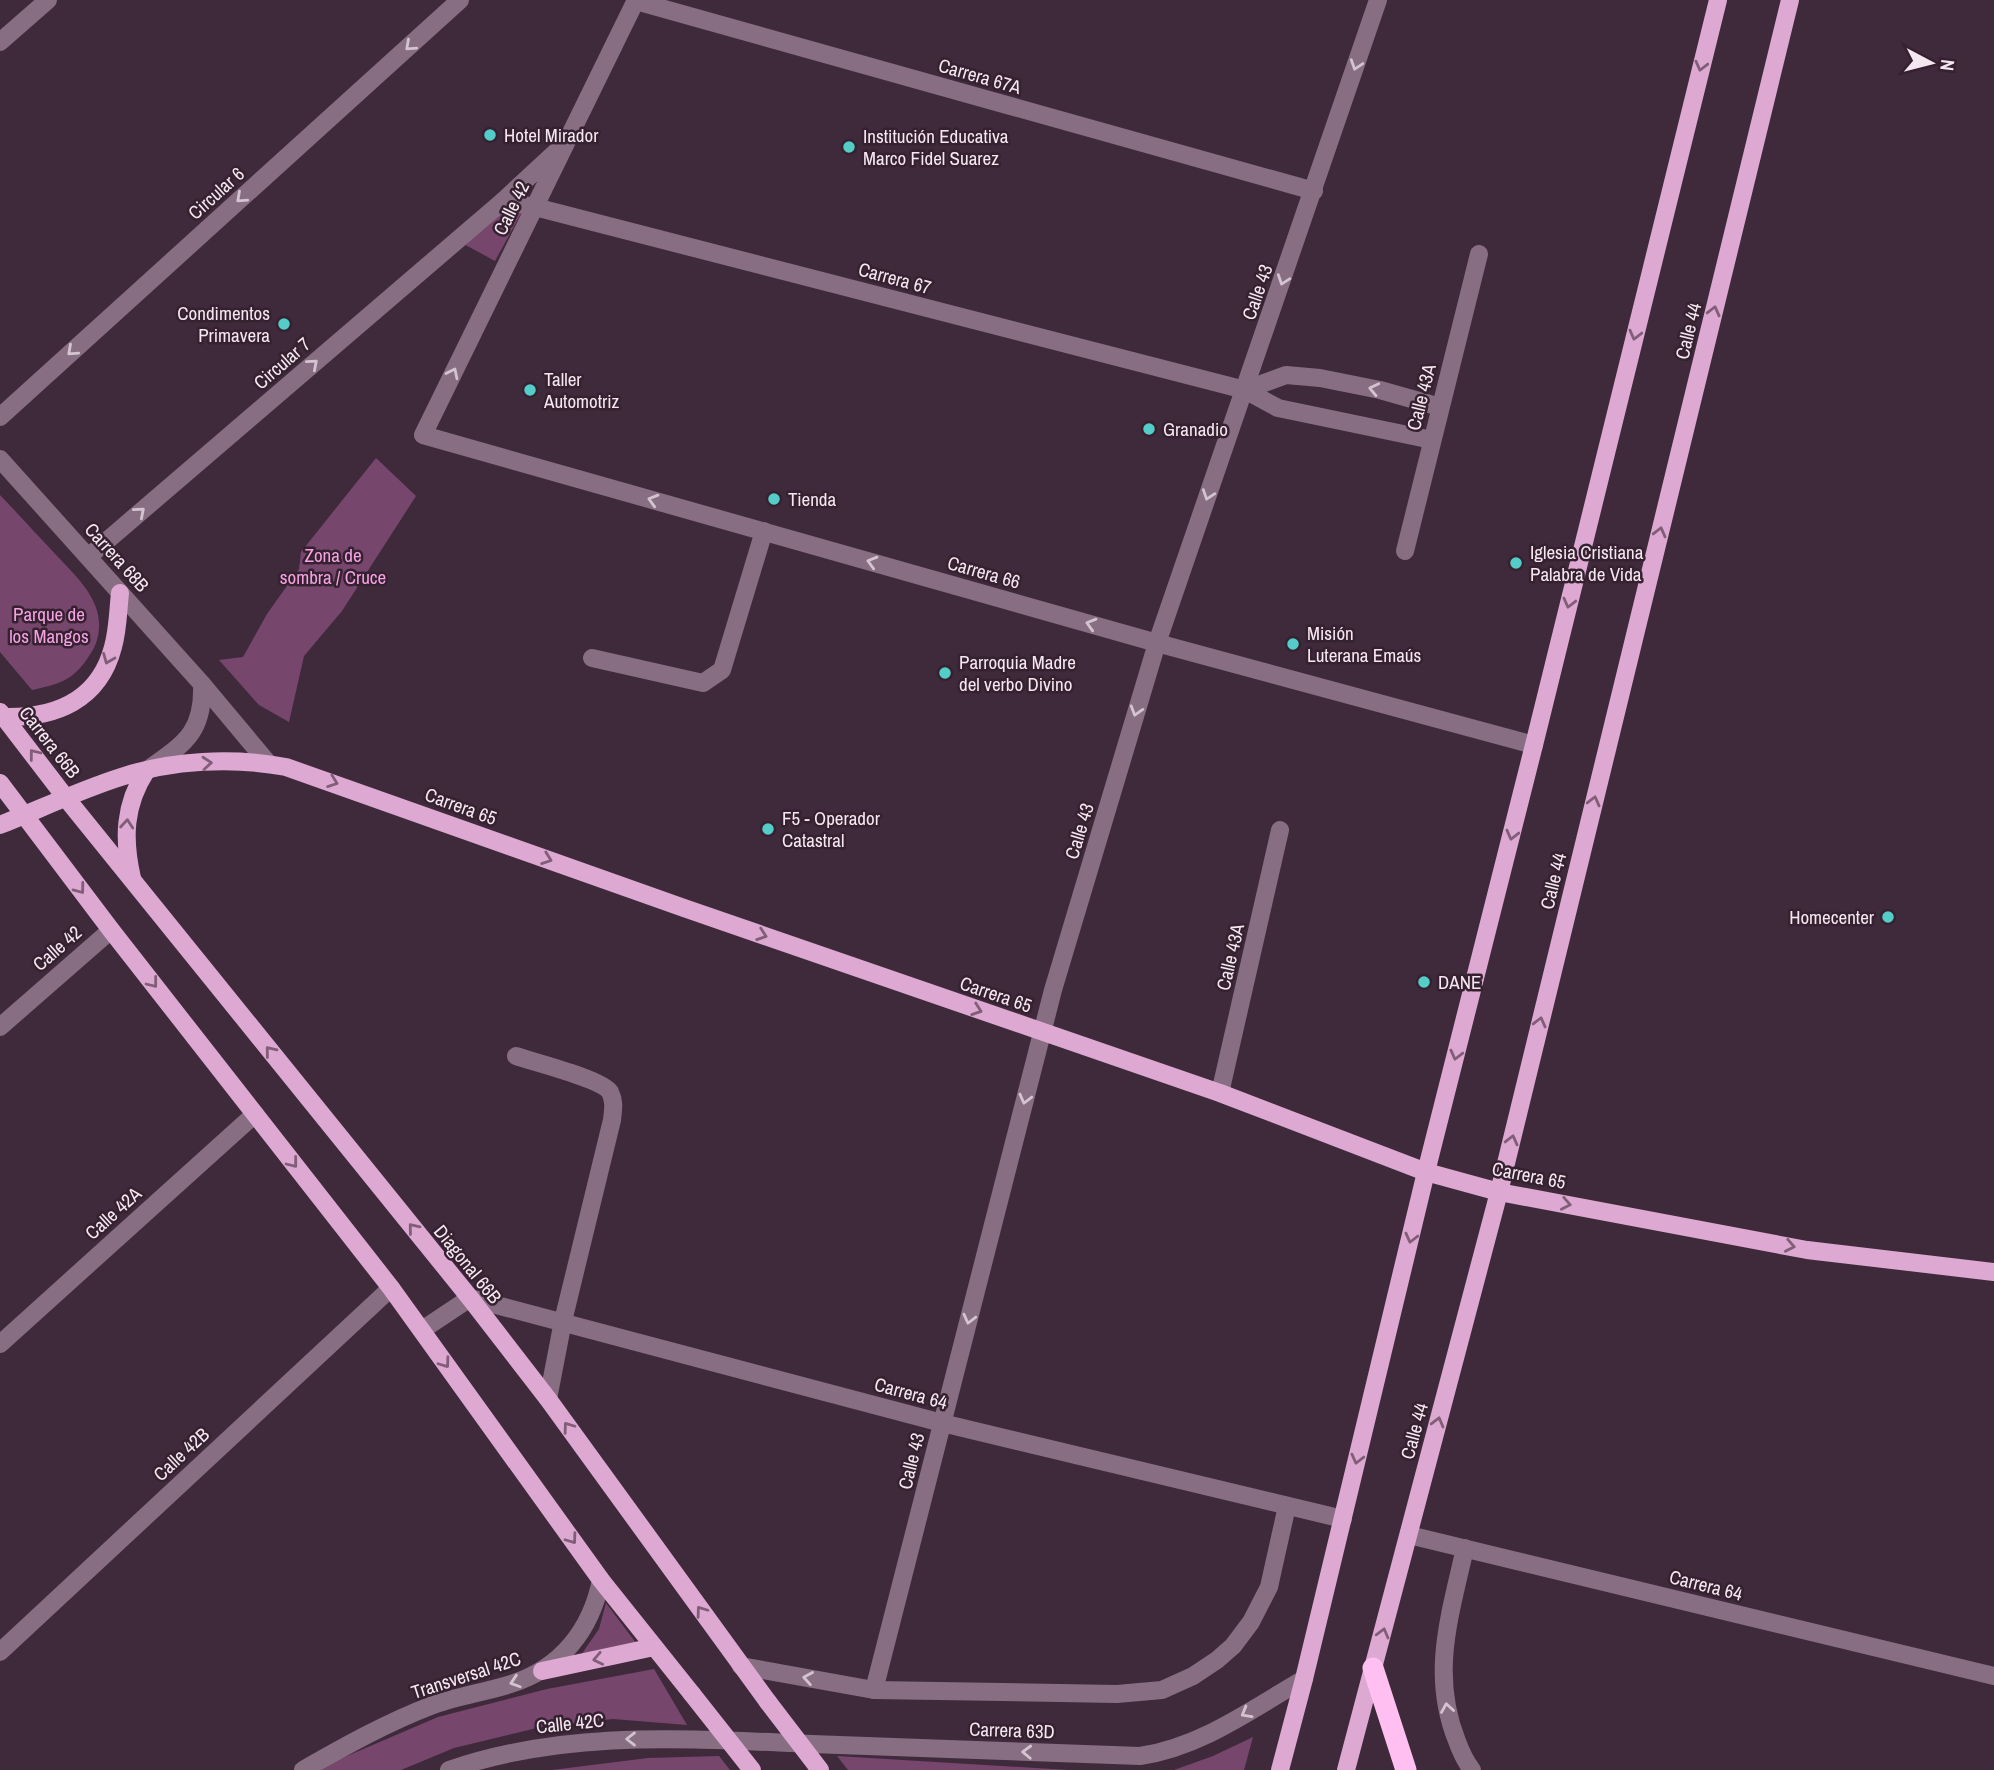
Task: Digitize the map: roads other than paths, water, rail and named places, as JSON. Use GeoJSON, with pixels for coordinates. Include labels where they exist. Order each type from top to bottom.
{"type":"FeatureCollection","features":[{"type":"Feature","properties":{"kind":"highway"},"geometry":{"type":"LineString","coordinates":[[1373,1668],[1406,1770]]}},
{"type":"Feature","properties":{"kind":"main road","name":"Calle 44"},"geometry":{"type":"LineString","coordinates":[[1346,1770],[1499,1192],[1790,0]]}},
{"type":"Feature","properties":{"kind":"main road"},"geometry":{"type":"LineString","coordinates":[[1280,1770],[1715,1]]}},
{"type":"Feature","properties":{"kind":"main road"},"geometry":{"type":"LineString","coordinates":[[2,714],[23,717],[52,712],[72,703],[91,688],[107,664],[113,648],[120,593]]}},
{"type":"Feature","properties":{"kind":"main road","name":"Carrera 66B"},"geometry":{"type":"LineString","coordinates":[[2,714],[66,798]]}},
{"type":"Feature","properties":{"kind":"main road","name":"Carrera 65"},"geometry":{"type":"LineString","coordinates":[[0,825],[120,777],[216,762],[268,763],[307,773],[671,904],[1220,1093],[1426,1172],[1499,1192],[1807,1250],[1994,1272]]}},
{"type":"Feature","properties":{"kind":"main road"},"geometry":{"type":"LineString","coordinates":[[133,881],[125,828],[130,803],[146,771]]}},
{"type":"Feature","properties":{"kind":"main road"},"geometry":{"type":"LineString","coordinates":[[0,783],[111,930],[391,1288],[601,1580],[752,1770]]}},
{"type":"Feature","properties":{"kind":"main road","name":"Diagonal 66B"},"geometry":{"type":"LineString","coordinates":[[66,798],[470,1298],[548,1399],[741,1667],[820,1770]]}},
{"type":"Feature","properties":{"kind":"main road"},"geometry":{"type":"LineString","coordinates":[[542,1671],[654,1647]]}},
{"type":"Feature","properties":{"kind":"street"},"geometry":{"type":"LineString","coordinates":[[0,42],[48,0]]}},
{"type":"Feature","properties":{"kind":"street","name":"Circular 6"},"geometry":{"type":"LineString","coordinates":[[0,417],[460,0]]}},
{"type":"Feature","properties":{"kind":"street","name":"Carrera 67A"},"geometry":{"type":"LineString","coordinates":[[636,0],[1314,191]]}},
{"type":"Feature","properties":{"kind":"street","name":"Calle 42"},"geometry":{"type":"LineString","coordinates":[[423,435],[636,0]]}},
{"type":"Feature","properties":{"kind":"street","name":"Calle 43"},"geometry":{"type":"LineString","coordinates":[[874,1690],[1053,990],[1157,643],[1378,0]]}},
{"type":"Feature","properties":{"kind":"street","name":"Circular 7"},"geometry":{"type":"LineString","coordinates":[[88,557],[503,201],[566,142]]}},
{"type":"Feature","properties":{"kind":"street"},"geometry":{"type":"LineString","coordinates":[[503,201],[536,207]]}},
{"type":"Feature","properties":{"kind":"street","name":"Carrera 67"},"geometry":{"type":"LineString","coordinates":[[536,207],[1245,390],[1278,408],[1432,440]]}},
{"type":"Feature","properties":{"kind":"street","name":"Calle 43A"},"geometry":{"type":"LineString","coordinates":[[1405,551],[1479,254]]}},
{"type":"Feature","properties":{"kind":"street"},"geometry":{"type":"LineString","coordinates":[[1245,390],[1286,374],[1380,390],[1440,407]]}},
{"type":"Feature","properties":{"kind":"street","name":"Carrera 66"},"geometry":{"type":"LineString","coordinates":[[423,435],[1157,643],[1534,745]]}},
{"type":"Feature","properties":{"kind":"street","name":"Carrera 68B"},"geometry":{"type":"LineString","coordinates":[[0,459],[202,684],[268,763]]}},
{"type":"Feature","properties":{"kind":"street"},"geometry":{"type":"LineString","coordinates":[[592,658],[703,683],[713,678],[722,670],[764,531]]}},
{"type":"Feature","properties":{"kind":"street"},"geometry":{"type":"LineString","coordinates":[[146,771],[177,748],[199,720],[202,684]]}},
{"type":"Feature","properties":{"kind":"street","name":"Calle 43A"},"geometry":{"type":"LineString","coordinates":[[1220,1093],[1280,830]]}},
{"type":"Feature","properties":{"kind":"street","name":"Calle 42"},"geometry":{"type":"LineString","coordinates":[[0,1027],[111,930]]}},
{"type":"Feature","properties":{"kind":"street"},"geometry":{"type":"LineString","coordinates":[[516,1056],[597,1082],[609,1090],[614,1103],[563,1321],[548,1399]]}},
{"type":"Feature","properties":{"kind":"street","name":"Calle 42A"},"geometry":{"type":"LineString","coordinates":[[0,1345],[255,1114]]}},
{"type":"Feature","properties":{"kind":"street","name":"Calle 42B"},"geometry":{"type":"LineString","coordinates":[[0,1652],[391,1288]]}},
{"type":"Feature","properties":{"kind":"street"},"geometry":{"type":"LineString","coordinates":[[422,1330],[470,1298]]}},
{"type":"Feature","properties":{"kind":"street","name":"Carrera 64"},"geometry":{"type":"LineString","coordinates":[[470,1298],[942,1423],[1343,1519]]}},
{"type":"Feature","properties":{"kind":"street"},"geometry":{"type":"LineString","coordinates":[[556,1355],[578,1335],[600,1331]]}},
{"type":"Feature","properties":{"kind":"street","name":"Carrera 63D"},"geometry":{"type":"LineString","coordinates":[[741,1667],[874,1690],[1117,1694],[1162,1690],[1193,1676],[1217,1660],[1233,1646],[1251,1622],[1269,1587],[1287,1506]]}},
{"type":"Feature","properties":{"kind":"street","name":"Carrera 64"},"geometry":{"type":"LineString","coordinates":[[1409,1535],[1994,1676]]}},
{"type":"Feature","properties":{"kind":"street"},"geometry":{"type":"LineString","coordinates":[[1465,1548],[1447,1633],[1442,1682],[1449,1721],[1465,1762],[1472,1770]]}},
{"type":"Feature","properties":{"kind":"street","name":"Transversal 42C"},"geometry":{"type":"LineString","coordinates":[[303,1770],[376,1731],[432,1706],[510,1684],[542,1671],[567,1651],[586,1626],[598,1599],[601,1580]]}},
{"type":"Feature","properties":{"kind":"street","name":"Carrera 63D"},"geometry":{"type":"LineString","coordinates":[[699,1740],[1140,1756],[1163,1752],[1210,1734],[1304,1679]]}},
{"type":"Feature","properties":{"kind":"street","name":"Calle 42C"},"geometry":{"type":"LineString","coordinates":[[449,1770],[510,1752],[561,1744],[618,1739],[699,1740]]}},
{"type":"Feature","properties":{"kind":"place","name":"Hotel Mirador"},"geometry":{"type":"Point","coordinates":[490,135]}},
{"type":"Feature","properties":{"kind":"place","name":"Institución Educativa Marco Fidel Suarez"},"geometry":{"type":"Point","coordinates":[849,147]}},
{"type":"Feature","properties":{"kind":"place","name":"Condimentos Primavera"},"geometry":{"type":"Point","coordinates":[284,324]}},
{"type":"Feature","properties":{"kind":"place","name":"Taller Automotriz"},"geometry":{"type":"Point","coordinates":[530,390]}},
{"type":"Feature","properties":{"kind":"place","name":"Granadio"},"geometry":{"type":"Point","coordinates":[1149,429]}},
{"type":"Feature","properties":{"kind":"place","name":"Tienda"},"geometry":{"type":"Point","coordinates":[774,499]}},
{"type":"Feature","properties":{"kind":"place","name":"Iglesia Cristiana Palabra de Vida"},"geometry":{"type":"Point","coordinates":[1516,563]}},
{"type":"Feature","properties":{"kind":"place","name":"Misión Luterana Emaús"},"geometry":{"type":"Point","coordinates":[1293,644]}},
{"type":"Feature","properties":{"kind":"place","name":"Parroquia Madre del verbo Divino"},"geometry":{"type":"Point","coordinates":[945,673]}},
{"type":"Feature","properties":{"kind":"place","name":"F5 - Operador Catastral"},"geometry":{"type":"Point","coordinates":[768,829]}},
{"type":"Feature","properties":{"kind":"place","name":"Homecenter"},"geometry":{"type":"Point","coordinates":[1888,917]}},
{"type":"Feature","properties":{"kind":"place","name":"DANE"},"geometry":{"type":"Point","coordinates":[1424,982]}},
{"type":"Feature","properties":{"kind":"park label","name":"Zona de sombra / Cruce"},"geometry":{"type":"Point","coordinates":[333,566]}},
{"type":"Feature","properties":{"kind":"park label","name":"Parque de los Mangos"},"geometry":{"type":"Point","coordinates":[49,625]}}]}
